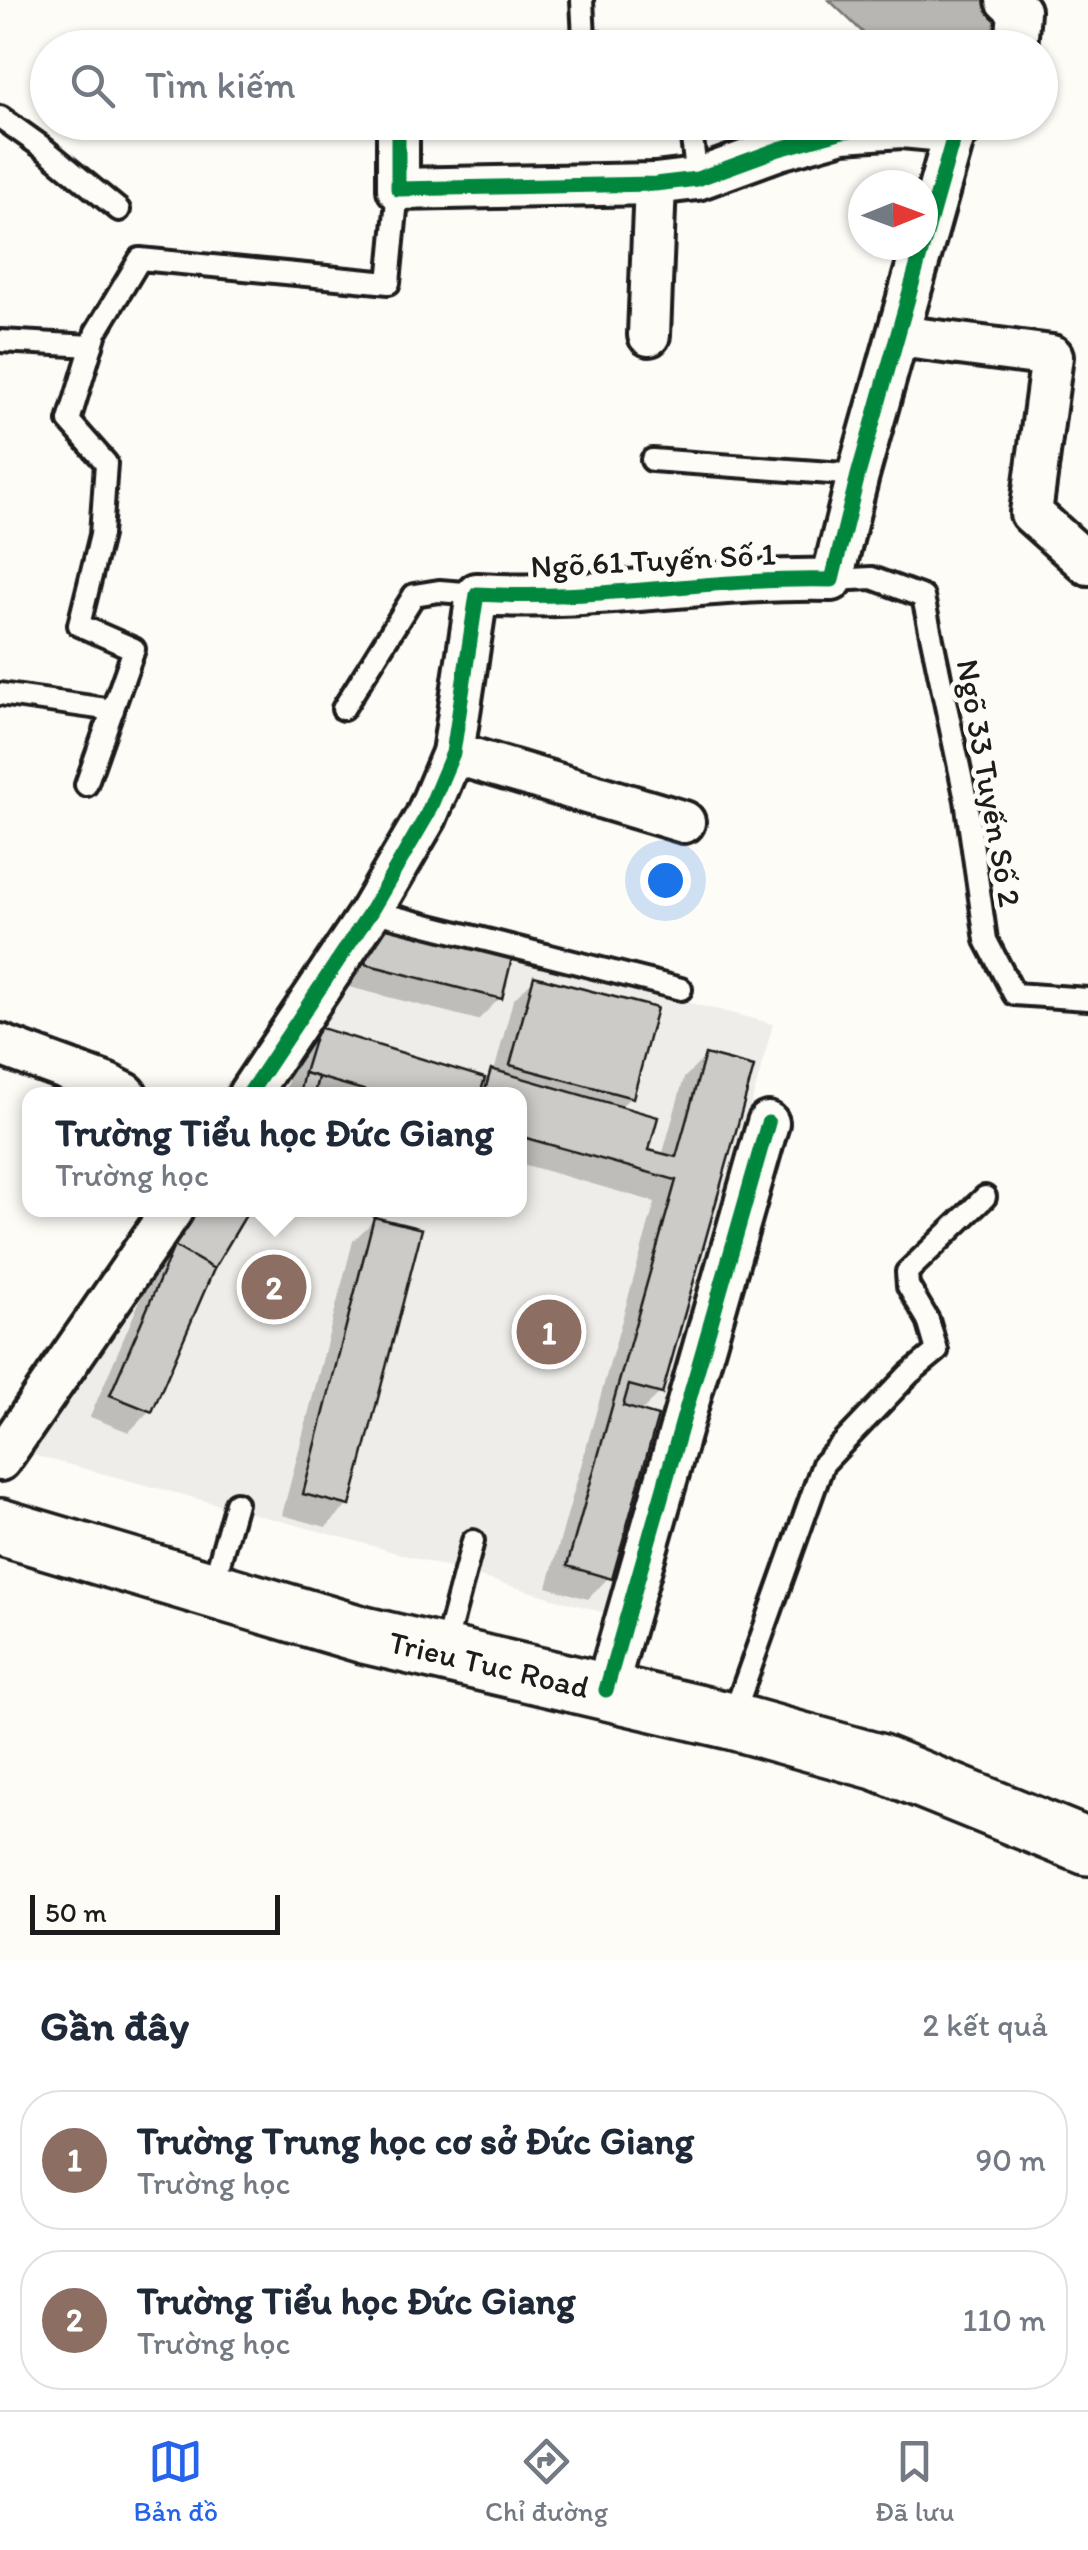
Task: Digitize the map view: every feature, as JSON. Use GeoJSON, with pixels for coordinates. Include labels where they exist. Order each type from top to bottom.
{"type":"FeatureCollection","features":[{"type":"Feature","properties":{"kind":"main road","name":"Trieu Tuc Road"},"geometry":{"type":"LineString","coordinates":[[0,1527],[364,1635],[732,1721],[878,1762],[1088,1848]]}},
{"type":"Feature","properties":{"kind":"street"},"geometry":{"type":"LineString","coordinates":[[398,140],[398,189],[697,180],[813,140]]}},
{"type":"Feature","properties":{"kind":"street"},"geometry":{"type":"LineString","coordinates":[[832,580],[858,475],[958,140]]}},
{"type":"Feature","properties":{"kind":"street"},"geometry":{"type":"LineString","coordinates":[[649,336],[655,184]]}},
{"type":"Feature","properties":{"kind":"street"},"geometry":{"type":"LineString","coordinates":[[898,336],[1052,356],[1031,513],[1088,564]]}},
{"type":"Feature","properties":{"kind":"street","name":"Ngõ 61 Tuyến Số 1"},"geometry":{"type":"LineString","coordinates":[[477,594],[510,596],[778,579],[832,580]]}},
{"type":"Feature","properties":{"kind":"street"},"geometry":{"type":"LineString","coordinates":[[254,1087],[370,911],[426,816],[454,753],[477,594]]}},
{"type":"Feature","properties":{"kind":"street"},"geometry":{"type":"LineString","coordinates":[[454,753],[684,822]]}},
{"type":"Feature","properties":{"kind":"street"},"geometry":{"type":"LineString","coordinates":[[0,1045],[112,1087]]}},
{"type":"Feature","properties":{"kind":"street"},"geometry":{"type":"LineString","coordinates":[[606,1690],[768,1123]]}},
{"type":"Feature","properties":{"kind":"street"},"geometry":{"type":"LineString","coordinates":[[0,1460],[167,1217]]}},
{"type":"Feature","properties":{"kind":"lane"},"geometry":{"type":"LineString","coordinates":[[582,0],[584,30]]}},
{"type":"Feature","properties":{"kind":"lane"},"geometry":{"type":"LineString","coordinates":[[0,117],[30,138]]}},
{"type":"Feature","properties":{"kind":"lane"},"geometry":{"type":"LineString","coordinates":[[32,140],[119,210]]}},
{"type":"Feature","properties":{"kind":"lane"},"geometry":{"type":"LineString","coordinates":[[692,140],[697,180]]}},
{"type":"Feature","properties":{"kind":"lane"},"geometry":{"type":"LineString","coordinates":[[86,785],[134,649],[79,625],[101,535],[106,463],[70,422],[96,332],[140,259],[390,283],[398,189]]}},
{"type":"Feature","properties":{"kind":"lane"},"geometry":{"type":"LineString","coordinates":[[0,340],[92,346]]}},
{"type":"Feature","properties":{"kind":"lane"},"geometry":{"type":"LineString","coordinates":[[652,460],[858,475]]}},
{"type":"Feature","properties":{"kind":"lane","name":"Ngõ 33 Tuyến Số 2"},"geometry":{"type":"LineString","coordinates":[[832,580],[872,578],[922,596],[966,800],[986,940],[1014,994],[1088,1000]]}},
{"type":"Feature","properties":{"kind":"lane"},"geometry":{"type":"LineString","coordinates":[[343,709],[414,594],[477,594]]}},
{"type":"Feature","properties":{"kind":"lane"},"geometry":{"type":"LineString","coordinates":[[0,694],[112,710]]}},
{"type":"Feature","properties":{"kind":"lane"},"geometry":{"type":"LineString","coordinates":[[370,911],[680,989]]}},
{"type":"Feature","properties":{"kind":"lane"},"geometry":{"type":"LineString","coordinates":[[732,1721],[823,1464],[909,1374],[937,1351],[928,1320],[908,1286],[907,1272],[985,1197]]}},
{"type":"Feature","properties":{"kind":"lane"},"geometry":{"type":"LineString","coordinates":[[212,1590],[236,1502]]}},
{"type":"Feature","properties":{"kind":"lane"},"geometry":{"type":"LineString","coordinates":[[443,1653],[473,1541]]}},
{"type":"Feature","properties":{"kind":"shaded area"},"geometry":{"type":"Polygon","coordinates":[[[829,0],[987,0],[1004,17],[1001,30],[860,30],[829,0]]]}},
{"type":"Feature","properties":{"kind":"shaded area"},"geometry":{"type":"Polygon","coordinates":[[[376,923],[773,1024],[612,1615],[352,1540],[18,1451],[176,1217],[527,1217],[527,1087],[265,1087],[376,923]]]}},
{"type":"Feature","properties":{"kind":"building"},"geometry":{"type":"Polygon","coordinates":[[[376,923],[512,958],[502,999],[365,964],[376,923]]]}},
{"type":"Feature","properties":{"kind":"building"},"geometry":{"type":"Polygon","coordinates":[[[534,976],[657,1008],[633,1098],[510,1065],[534,976]]]}},
{"type":"Feature","properties":{"kind":"building"},"geometry":{"type":"Polygon","coordinates":[[[318,1027],[485,1078],[482,1087],[353,1087],[304,1073],[318,1027]]]}},
{"type":"Feature","properties":{"kind":"building"},"geometry":{"type":"Polygon","coordinates":[[[705,1054],[754,1067],[662,1394],[629,1385],[623,1406],[658,1416],[612,1579],[567,1566],[676,1180],[527,1138],[527,1087],[486,1087],[491,1069],[658,1117],[649,1150],[676,1157],[705,1054]]]}},
{"type":"Feature","properties":{"kind":"building"},"geometry":{"type":"Polygon","coordinates":[[[304,1073],[318,1077],[316,1087],[301,1087],[304,1073]]]}},
{"type":"Feature","properties":{"kind":"building"},"geometry":{"type":"Polygon","coordinates":[[[192,1217],[245,1217],[214,1269],[174,1246],[192,1217]]]}},
{"type":"Feature","properties":{"kind":"building"},"geometry":{"type":"Polygon","coordinates":[[[374,1217],[422,1229],[350,1506],[303,1494],[374,1217]]]}},
{"type":"Feature","properties":{"kind":"building"},"geometry":{"type":"Polygon","coordinates":[[[174,1246],[214,1269],[152,1412],[110,1395],[174,1246]]]}},
{"type":"Feature","properties":{"kind":"cycle path"},"geometry":{"type":"LineString","coordinates":[[398,140],[398,189],[655,184],[697,179],[811,140]]}},
{"type":"Feature","properties":{"kind":"cycle path"},"geometry":{"type":"LineString","coordinates":[[254,1087],[371,911],[426,817],[453,753],[477,594],[566,595],[743,582],[832,580],[953,140]]}},
{"type":"Feature","properties":{"kind":"cycle path"},"geometry":{"type":"LineString","coordinates":[[606,1690],[768,1123]]}},
{"type":"Feature","properties":{"kind":"place","name":"Trường Tiểu học Đức Giang"},"geometry":{"type":"Point","coordinates":[274,1287]}},
{"type":"Feature","properties":{"kind":"place","name":"Trường Trung học cơ sở Đức Giang"},"geometry":{"type":"Point","coordinates":[549,1332]}}]}
